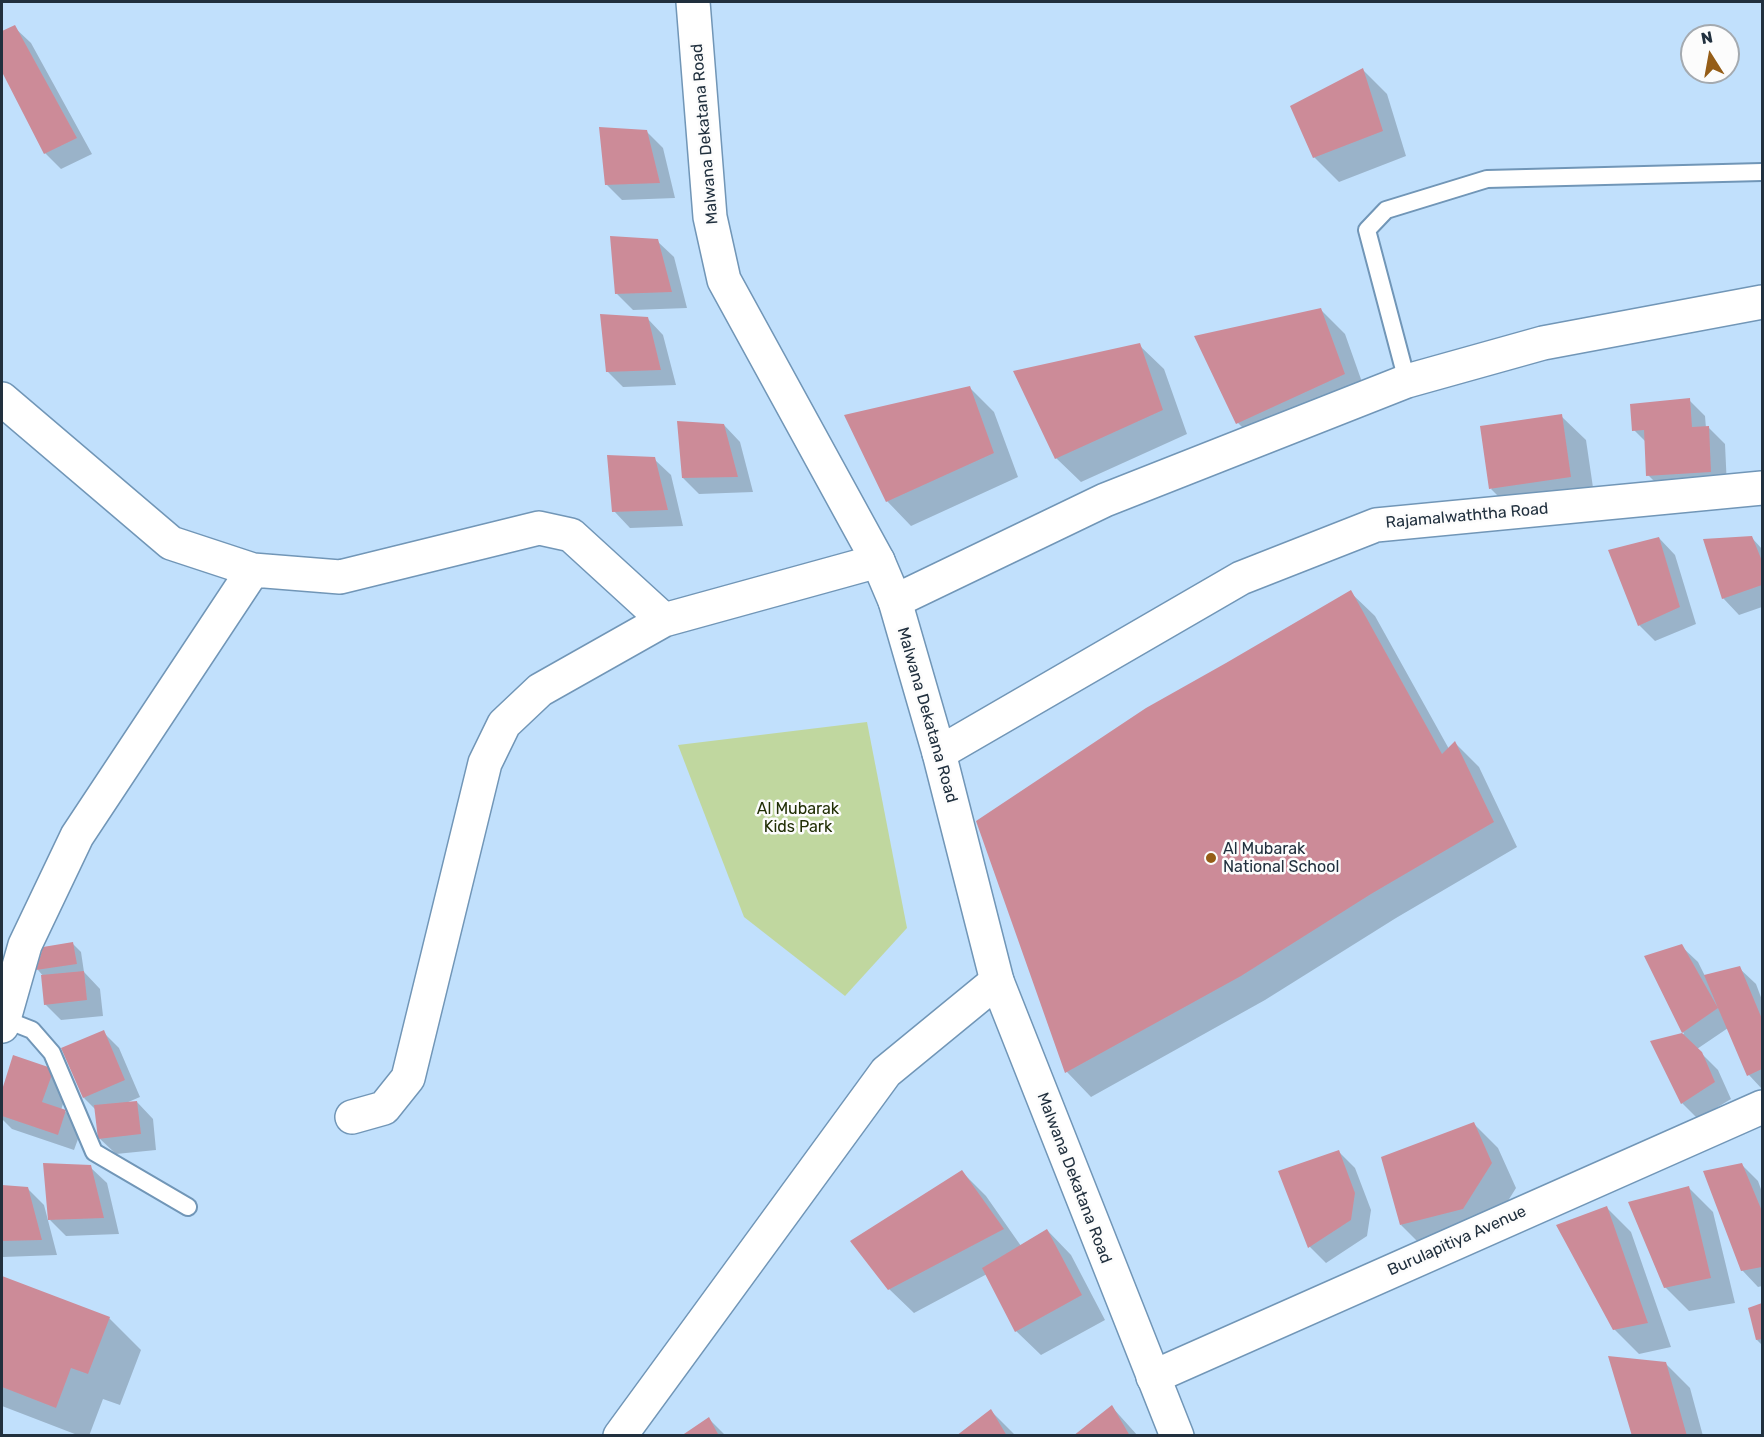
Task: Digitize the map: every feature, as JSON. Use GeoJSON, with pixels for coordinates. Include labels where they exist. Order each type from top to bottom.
{"type":"FeatureCollection","features":[{"type":"Feature","properties":{"kind":"street","name":"Malwana Dekatana Road"},"geometry":{"type":"LineString","coordinates":[[693,2],[710,217],[724,280],[878,561],[895,601],[939,753],[997,981],[1177,1436]]}},
{"type":"Feature","properties":{"kind":"street"},"geometry":{"type":"LineString","coordinates":[[895,601],[1106,500],[1407,381],[1544,343],[1762,302]]}},
{"type":"Feature","properties":{"kind":"street"},"geometry":{"type":"LineString","coordinates":[[2,399],[171,543],[253,570],[340,577],[539,528],[571,534],[664,620]]}},
{"type":"Feature","properties":{"kind":"street","name":"Rajamalwaththa Road"},"geometry":{"type":"LineString","coordinates":[[939,753],[1241,578],[1376,525],[1762,488]]}},
{"type":"Feature","properties":{"kind":"street"},"geometry":{"type":"LineString","coordinates":[[352,1117],[384,1108],[408,1078],[485,764],[504,724],[540,690],[664,620],[878,561]]}},
{"type":"Feature","properties":{"kind":"street"},"geometry":{"type":"LineString","coordinates":[[2,1021],[25,945],[77,836],[253,570]]}},
{"type":"Feature","properties":{"kind":"street"},"geometry":{"type":"LineString","coordinates":[[620,1436],[886,1072],[997,981]]}},
{"type":"Feature","properties":{"kind":"street","name":"Burulapitiya Avenue"},"geometry":{"type":"LineString","coordinates":[[1153,1377],[1762,1107]]}},
{"type":"Feature","properties":{"kind":"lane"},"geometry":{"type":"LineString","coordinates":[[1407,381],[1367,230],[1386,210],[1486,179],[1762,172]]}},
{"type":"Feature","properties":{"kind":"lane"},"geometry":{"type":"LineString","coordinates":[[2,1021],[32,1030],[52,1053],[94,1152],[188,1207]]}},
{"type":"Feature","properties":{"kind":"green space","name":"Al Mubarak Kids Park"},"geometry":{"type":"Polygon","coordinates":[[[867,722],[907,928],[845,996],[744,917],[678,745],[867,722]]]}},
{"type":"Feature","properties":{"kind":"building"},"geometry":{"type":"Polygon","coordinates":[[[15,25],[77,138],[44,154],[2,72],[2,31],[15,25]]]}},
{"type":"Feature","properties":{"kind":"building"},"geometry":{"type":"Polygon","coordinates":[[[1363,68],[1383,131],[1313,158],[1290,106],[1363,68]]]}},
{"type":"Feature","properties":{"kind":"building"},"geometry":{"type":"Polygon","coordinates":[[[599,127],[647,130],[660,183],[605,185],[599,127]]]}},
{"type":"Feature","properties":{"kind":"building"},"geometry":{"type":"Polygon","coordinates":[[[610,236],[658,239],[672,292],[615,294],[610,236]]]}},
{"type":"Feature","properties":{"kind":"building"},"geometry":{"type":"Polygon","coordinates":[[[1321,308],[1345,374],[1236,424],[1194,336],[1321,308]]]}},
{"type":"Feature","properties":{"kind":"building"},"geometry":{"type":"Polygon","coordinates":[[[600,314],[648,317],[661,370],[606,372],[600,314]]]}},
{"type":"Feature","properties":{"kind":"building"},"geometry":{"type":"Polygon","coordinates":[[[1140,343],[1163,410],[1055,459],[1013,371],[1140,343]]]}},
{"type":"Feature","properties":{"kind":"building"},"geometry":{"type":"Polygon","coordinates":[[[970,386],[994,453],[886,502],[844,415],[970,386]]]}},
{"type":"Feature","properties":{"kind":"building"},"geometry":{"type":"Polygon","coordinates":[[[1690,398],[1692,427],[1709,426],[1711,472],[1646,476],[1644,430],[1632,431],[1630,404],[1690,398]]]}},
{"type":"Feature","properties":{"kind":"building"},"geometry":{"type":"Polygon","coordinates":[[[1562,414],[1571,477],[1489,489],[1480,426],[1562,414]]]}},
{"type":"Feature","properties":{"kind":"building"},"geometry":{"type":"Polygon","coordinates":[[[677,421],[724,424],[738,477],[682,478],[677,421]]]}},
{"type":"Feature","properties":{"kind":"building"},"geometry":{"type":"Polygon","coordinates":[[[607,455],[655,457],[668,510],[612,512],[607,455]]]}},
{"type":"Feature","properties":{"kind":"building"},"geometry":{"type":"Polygon","coordinates":[[[1752,536],[1762,561],[1762,585],[1722,599],[1703,539],[1752,536]]]}},
{"type":"Feature","properties":{"kind":"building"},"geometry":{"type":"Polygon","coordinates":[[[1659,537],[1680,607],[1638,626],[1608,550],[1659,537]]]}},
{"type":"Feature","properties":{"kind":"building","name":"Al Mubarak National School"},"geometry":{"type":"Polygon","coordinates":[[[1351,590],[1442,754],[1455,741],[1494,822],[1371,894],[1241,976],[1065,1073],[976,821],[1146,708],[1351,590]]]}},
{"type":"Feature","properties":{"kind":"building"},"geometry":{"type":"Polygon","coordinates":[[[73,942],[77,964],[36,970],[43,947],[73,942]]]}},
{"type":"Feature","properties":{"kind":"building"},"geometry":{"type":"Polygon","coordinates":[[[1682,944],[1718,1008],[1682,1033],[1644,956],[1682,944]]]}},
{"type":"Feature","properties":{"kind":"building"},"geometry":{"type":"Polygon","coordinates":[[[1740,966],[1762,1019],[1762,1069],[1747,1076],[1704,975],[1740,966]]]}},
{"type":"Feature","properties":{"kind":"building"},"geometry":{"type":"Polygon","coordinates":[[[84,971],[87,1000],[44,1005],[41,975],[84,971]]]}},
{"type":"Feature","properties":{"kind":"building"},"geometry":{"type":"Polygon","coordinates":[[[104,1030],[125,1080],[83,1098],[61,1048],[104,1030]]]}},
{"type":"Feature","properties":{"kind":"building"},"geometry":{"type":"Polygon","coordinates":[[[1682,1033],[1702,1052],[1715,1082],[1681,1104],[1650,1041],[1682,1033]]]}},
{"type":"Feature","properties":{"kind":"building"},"geometry":{"type":"Polygon","coordinates":[[[13,1055],[54,1069],[42,1102],[66,1110],[58,1135],[2,1116],[2,1090],[13,1055]]]}},
{"type":"Feature","properties":{"kind":"building"},"geometry":{"type":"Polygon","coordinates":[[[137,1101],[141,1134],[98,1139],[94,1105],[137,1101]]]}},
{"type":"Feature","properties":{"kind":"building"},"geometry":{"type":"Polygon","coordinates":[[[1474,1122],[1492,1163],[1463,1209],[1400,1225],[1381,1157],[1474,1122]]]}},
{"type":"Feature","properties":{"kind":"building"},"geometry":{"type":"Polygon","coordinates":[[[1339,1150],[1355,1193],[1351,1220],[1308,1248],[1278,1171],[1339,1150]]]}},
{"type":"Feature","properties":{"kind":"building"},"geometry":{"type":"Polygon","coordinates":[[[43,1163],[91,1165],[104,1218],[48,1220],[43,1163]]]}},
{"type":"Feature","properties":{"kind":"building"},"geometry":{"type":"Polygon","coordinates":[[[1742,1163],[1762,1211],[1762,1267],[1741,1271],[1703,1171],[1742,1163]]]}},
{"type":"Feature","properties":{"kind":"building"},"geometry":{"type":"Polygon","coordinates":[[[962,1170],[1004,1229],[888,1290],[850,1241],[962,1170]]]}},
{"type":"Feature","properties":{"kind":"building"},"geometry":{"type":"Polygon","coordinates":[[[2,1185],[28,1187],[42,1240],[2,1241],[2,1185]]]}},
{"type":"Feature","properties":{"kind":"building"},"geometry":{"type":"Polygon","coordinates":[[[1689,1186],[1711,1278],[1664,1288],[1628,1202],[1689,1186]]]}},
{"type":"Feature","properties":{"kind":"building"},"geometry":{"type":"Polygon","coordinates":[[[1607,1206],[1648,1323],[1613,1330],[1556,1225],[1607,1206]]]}},
{"type":"Feature","properties":{"kind":"building"},"geometry":{"type":"Polygon","coordinates":[[[1047,1229],[1082,1295],[1015,1332],[982,1268],[1047,1229]]]}},
{"type":"Feature","properties":{"kind":"building"},"geometry":{"type":"Polygon","coordinates":[[[2,1276],[110,1317],[88,1374],[71,1368],[56,1408],[2,1387],[2,1276]]]}},
{"type":"Feature","properties":{"kind":"building"},"geometry":{"type":"Polygon","coordinates":[[[1762,1303],[1762,1339],[1756,1340],[1748,1308],[1762,1303]]]}},
{"type":"Feature","properties":{"kind":"building"},"geometry":{"type":"Polygon","coordinates":[[[1608,1356],[1666,1362],[1687,1436],[1632,1436],[1608,1356]]]}},
{"type":"Feature","properties":{"kind":"building"},"geometry":{"type":"Polygon","coordinates":[[[1112,1405],[1130,1436],[1073,1436],[1112,1405]]]}},
{"type":"Feature","properties":{"kind":"building"},"geometry":{"type":"Polygon","coordinates":[[[991,1409],[1007,1436],[956,1436],[991,1409]]]}},
{"type":"Feature","properties":{"kind":"building"},"geometry":{"type":"Polygon","coordinates":[[[709,1417],[719,1436],[681,1436],[709,1417]]]}},
{"type":"Feature","properties":{"kind":"place","name":"Al Mubarak National School"},"geometry":{"type":"Point","coordinates":[1211,858]}}]}
